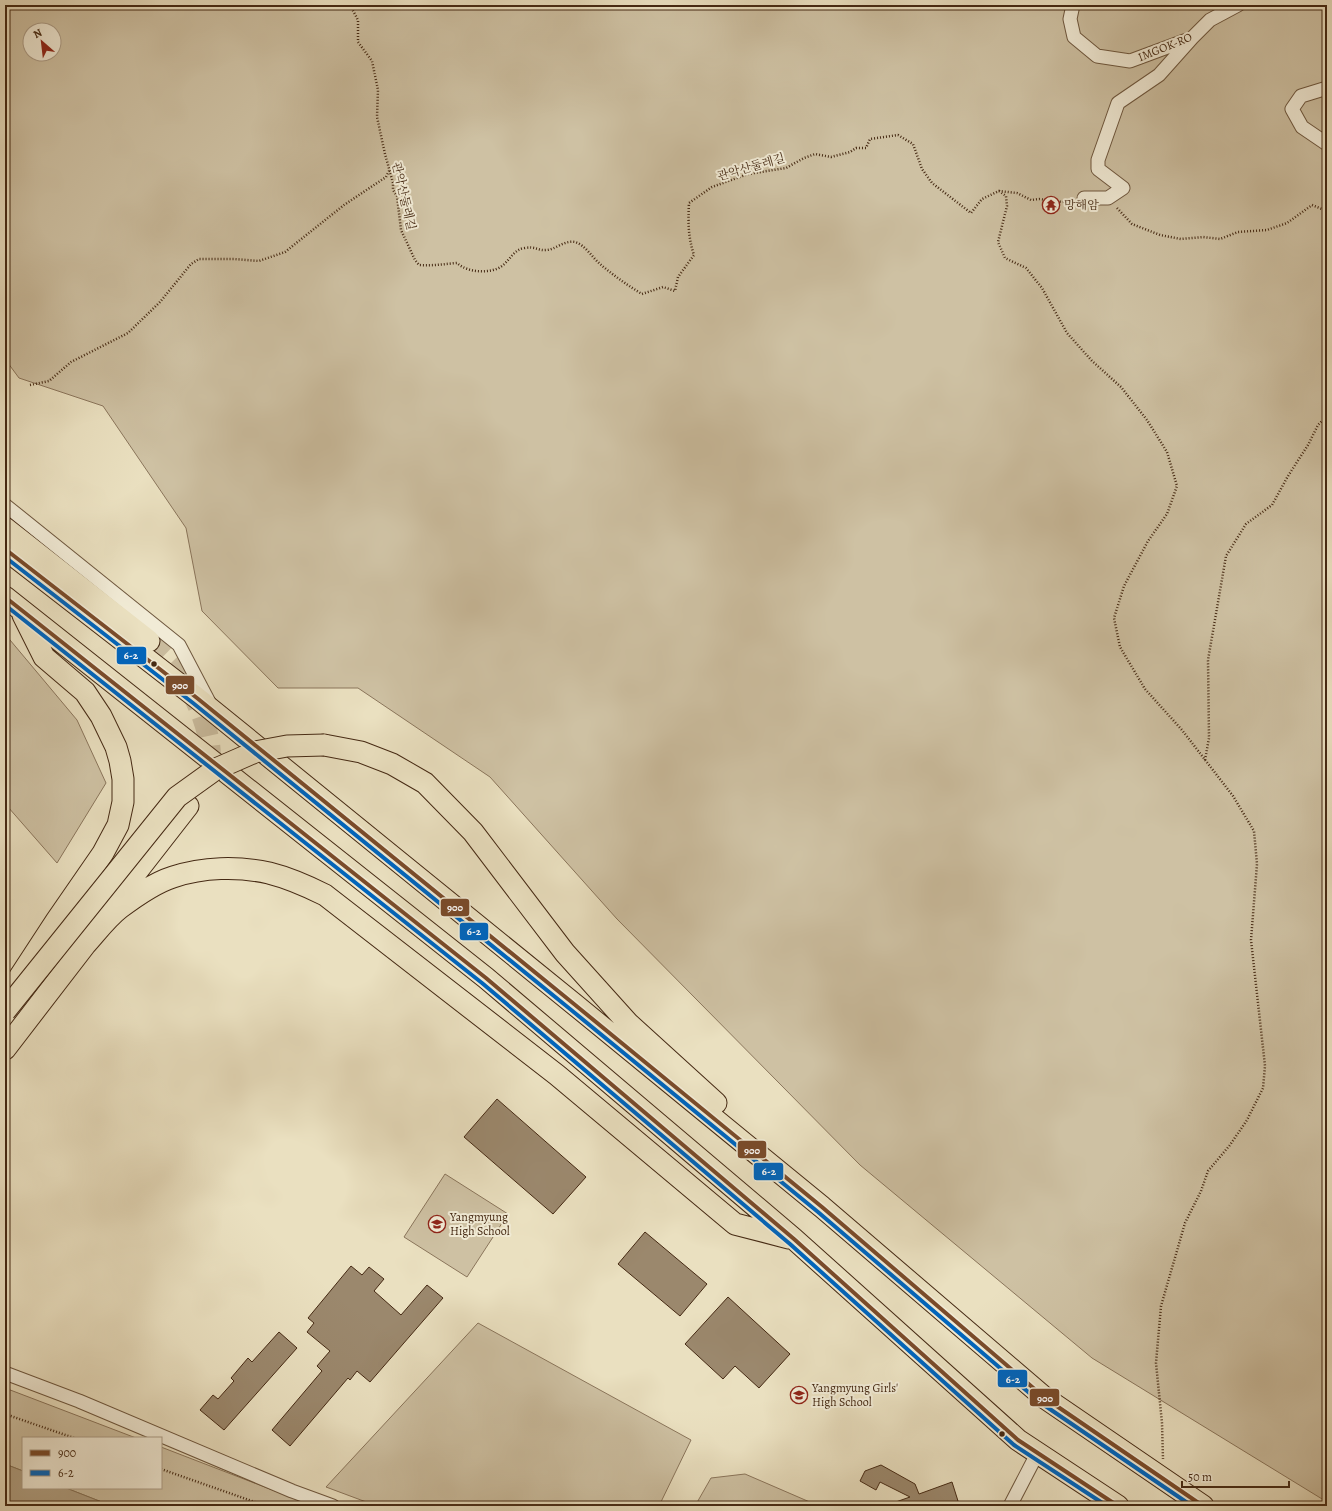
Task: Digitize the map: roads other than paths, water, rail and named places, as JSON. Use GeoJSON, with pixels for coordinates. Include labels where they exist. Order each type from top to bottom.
{"type":"FeatureCollection","features":[{"type":"Feature","properties":{"kind":"main road"},"geometry":{"type":"LineString","coordinates":[[5,528],[149,641]]}},
{"type":"Feature","properties":{"kind":"main road"},"geometry":{"type":"LineString","coordinates":[[5,549],[215,712],[822,1206],[1045,1398],[1203,1506]]}},
{"type":"Feature","properties":{"kind":"main road"},"geometry":{"type":"LineString","coordinates":[[5,999],[103,853],[118,825],[123,802],[123,779],[116,747],[101,716],[85,692],[44,657],[13,603]]}},
{"type":"Feature","properties":{"kind":"main road"},"geometry":{"type":"LineString","coordinates":[[13,603],[486,978],[794,1239],[1018,1440],[1118,1506]]}},
{"type":"Feature","properties":{"kind":"main road"},"geometry":{"type":"LineString","coordinates":[[5,1011],[177,797],[216,769],[255,752],[287,746],[324,745],[361,752],[392,764],[425,783],[446,803],[473,832],[565,953],[628,1023],[694,1082],[822,1206]]}},
{"type":"Feature","properties":{"kind":"main road"},"geometry":{"type":"LineString","coordinates":[[5,1049],[85,945],[114,901],[188,806]]}},
{"type":"Feature","properties":{"kind":"main road"},"geometry":{"type":"LineString","coordinates":[[85,945],[119,908],[148,889],[173,877],[205,870],[233,869],[268,873],[294,880],[332,900],[557,1075],[735,1224],[794,1239]]}},
{"type":"Feature","properties":{"kind":"street","name":"IMGOK-RO"},"geometry":{"type":"LineString","coordinates":[[1073,5],[1070,19],[1074,37],[1097,56],[1130,61],[1192,38],[1210,20],[1238,5]]}},
{"type":"Feature","properties":{"kind":"street"},"geometry":{"type":"LineString","coordinates":[[1080,199],[1108,198],[1123,188],[1098,169],[1098,160],[1118,103],[1159,75],[1192,38]]}},
{"type":"Feature","properties":{"kind":"street"},"geometry":{"type":"LineString","coordinates":[[1327,88],[1301,96],[1292,109],[1302,127],[1327,144]]}},
{"type":"Feature","properties":{"kind":"street"},"geometry":{"type":"LineString","coordinates":[[5,505],[179,645],[215,712]]}},
{"type":"Feature","properties":{"kind":"street"},"geometry":{"type":"LineString","coordinates":[[5,1374],[79,1401],[292,1491],[333,1506]]}},
{"type":"Feature","properties":{"kind":"street"},"geometry":{"type":"LineString","coordinates":[[1010,1506],[1038,1452]]}},
{"type":"Feature","properties":{"kind":"tunnel"},"geometry":{"type":"LineString","coordinates":[[149,641],[181,674],[199,708],[208,736],[210,749],[210,762],[207,772]]}},
{"type":"Feature","properties":{"kind":"place","name":"망해암"},"geometry":{"type":"Point","coordinates":[1051,205]}},
{"type":"Feature","properties":{"kind":"place","name":"Yangmyung High School"},"geometry":{"type":"Point","coordinates":[437,1224]}},
{"type":"Feature","properties":{"kind":"place","name":"Yangmyung Girls' High School"},"geometry":{"type":"Point","coordinates":[799,1395]}}]}
